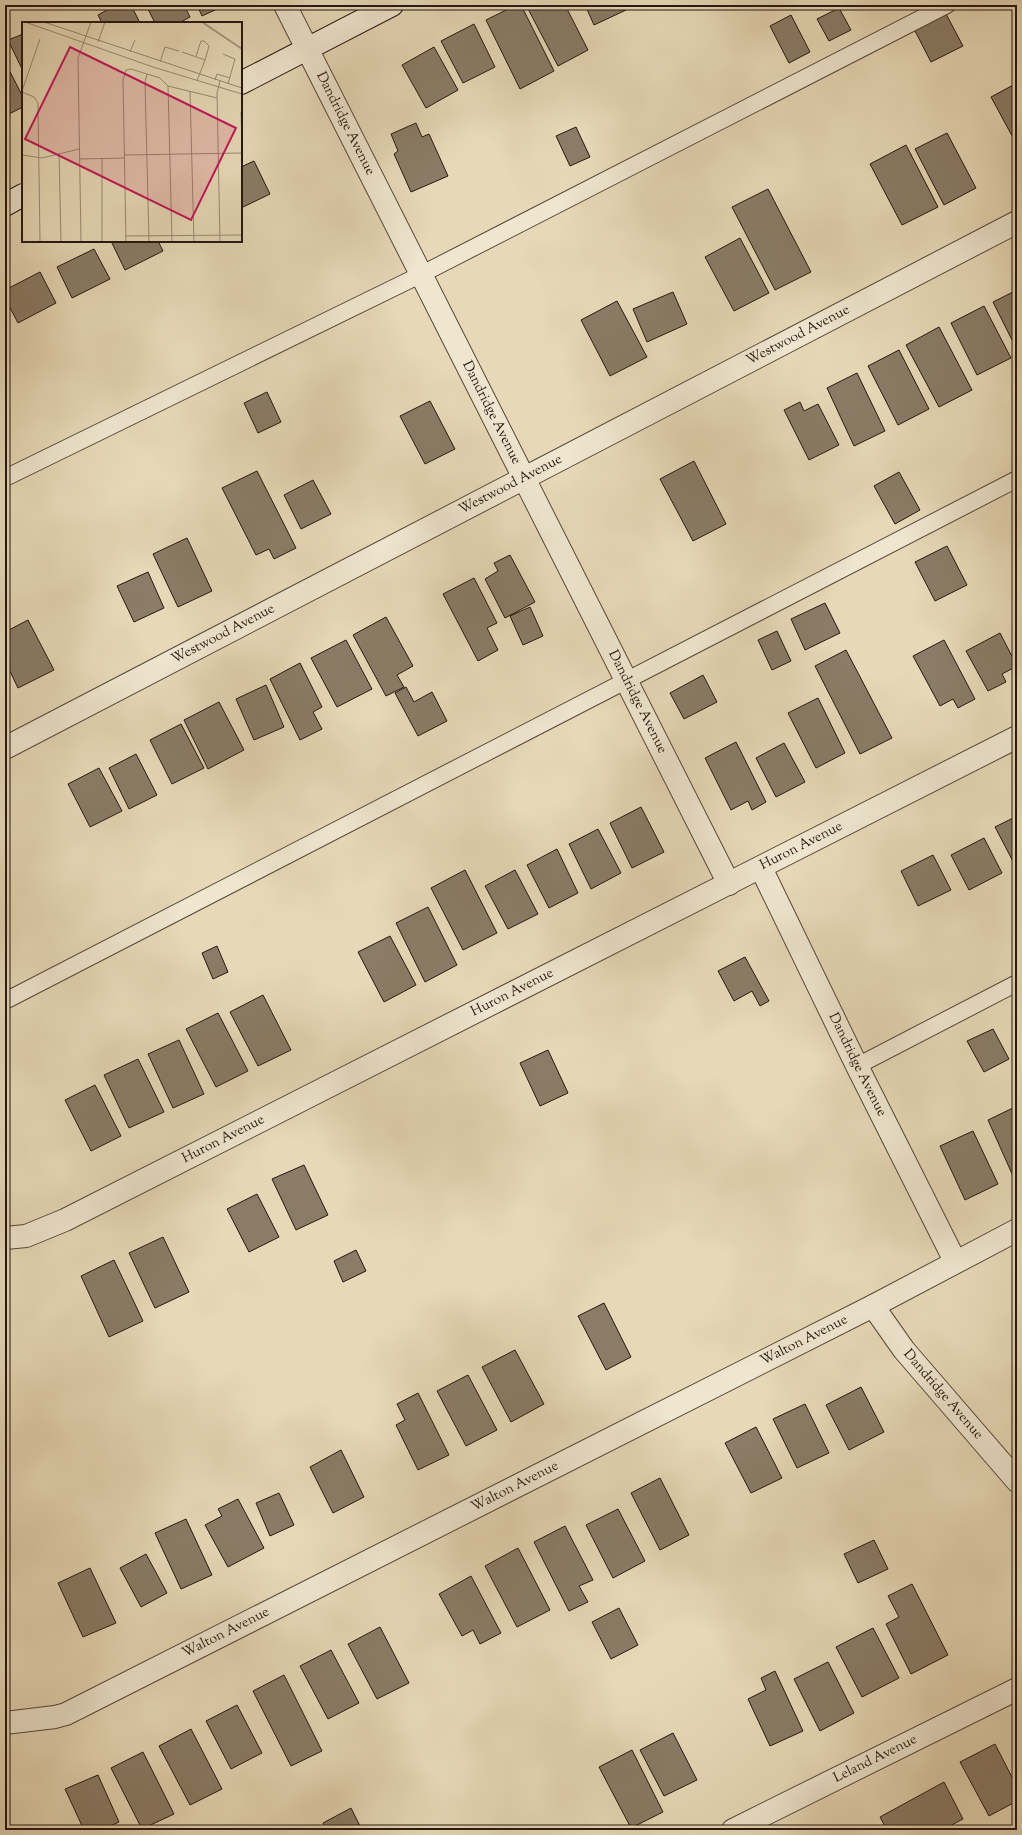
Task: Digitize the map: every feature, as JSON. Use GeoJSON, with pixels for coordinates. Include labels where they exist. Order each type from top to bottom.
{"type":"FeatureCollection","features":[{"type":"Feature","properties":{"kind":"street","name":"Dandridge Avenue"},"geometry":{"type":"LineString","coordinates":[[285,5],[420,275],[730,884]]}},
{"type":"Feature","properties":{"kind":"street"},"geometry":{"type":"LineString","coordinates":[[242,82],[392,5]]}},
{"type":"Feature","properties":{"kind":"street"},"geometry":{"type":"LineString","coordinates":[[5,205],[22,196]]}},
{"type":"Feature","properties":{"kind":"street","name":"Westwood Avenue"},"geometry":{"type":"LineString","coordinates":[[5,748],[1017,222]]}},
{"type":"Feature","properties":{"kind":"street","name":"Huron Avenue"},"geometry":{"type":"LineString","coordinates":[[5,1238],[26,1236],[66,1220],[1017,737]]}},
{"type":"Feature","properties":{"kind":"street","name":"Dandridge Avenue"},"geometry":{"type":"LineString","coordinates":[[761,868],[857,1066],[955,1261]]}},
{"type":"Feature","properties":{"kind":"street","name":"Walton Avenue"},"geometry":{"type":"LineString","coordinates":[[5,1723],[55,1717],[66,1714],[873,1306],[955,1261],[1017,1230]]}},
{"type":"Feature","properties":{"kind":"street","name":"Dandridge Avenue"},"geometry":{"type":"LineString","coordinates":[[873,1306],[904,1350],[1014,1472]]}},
{"type":"Feature","properties":{"kind":"street","name":"Leland Avenue"},"geometry":{"type":"LineString","coordinates":[[733,1830],[1017,1689]]}},
{"type":"Feature","properties":{"kind":"lane"},"geometry":{"type":"LineString","coordinates":[[5,478],[420,275],[947,5]]}},
{"type":"Feature","properties":{"kind":"lane"},"geometry":{"type":"LineString","coordinates":[[5,1001],[1017,479]]}},
{"type":"Feature","properties":{"kind":"lane"},"geometry":{"type":"LineString","coordinates":[[857,1066],[1017,983]]}},
{"type":"Feature","properties":{"kind":"building"},"geometry":{"type":"Polygon","coordinates":[[[116,5],[131,5],[140,22],[102,22],[98,15],[116,5]]]}},
{"type":"Feature","properties":{"kind":"building"},"geometry":{"type":"Polygon","coordinates":[[[146,5],[184,5],[190,17],[181,22],[154,22],[146,5]]]}},
{"type":"Feature","properties":{"kind":"building"},"geometry":{"type":"Polygon","coordinates":[[[197,5],[226,5],[202,16],[197,5]]]}},
{"type":"Feature","properties":{"kind":"building"},"geometry":{"type":"Polygon","coordinates":[[[516,5],[521,5],[554,71],[520,89],[486,20],[516,5]]]}},
{"type":"Feature","properties":{"kind":"building"},"geometry":{"type":"Polygon","coordinates":[[[526,5],[565,5],[588,50],[558,66],[526,5]]]}},
{"type":"Feature","properties":{"kind":"building"},"geometry":{"type":"Polygon","coordinates":[[[585,5],[624,5],[626,10],[594,25],[585,5]]]}},
{"type":"Feature","properties":{"kind":"building"},"geometry":{"type":"Polygon","coordinates":[[[839,8],[851,30],[829,41],[817,19],[839,8]]]}},
{"type":"Feature","properties":{"kind":"building"},"geometry":{"type":"Polygon","coordinates":[[[945,12],[963,46],[931,62],[914,29],[945,12]]]}},
{"type":"Feature","properties":{"kind":"building"},"geometry":{"type":"Polygon","coordinates":[[[791,15],[810,52],[789,63],[770,26],[791,15]]]}},
{"type":"Feature","properties":{"kind":"building"},"geometry":{"type":"Polygon","coordinates":[[[474,24],[495,67],[463,83],[441,41],[474,24]]]}},
{"type":"Feature","properties":{"kind":"building"},"geometry":{"type":"Polygon","coordinates":[[[22,34],[22,69],[8,40],[22,34]]]}},
{"type":"Feature","properties":{"kind":"building"},"geometry":{"type":"Polygon","coordinates":[[[434,47],[458,90],[426,108],[402,65],[434,47]]]}},
{"type":"Feature","properties":{"kind":"building"},"geometry":{"type":"Polygon","coordinates":[[[5,62],[22,95],[22,108],[5,116],[5,62]]]}},
{"type":"Feature","properties":{"kind":"building"},"geometry":{"type":"Polygon","coordinates":[[[1017,83],[1017,145],[991,97],[1017,83]]]}},
{"type":"Feature","properties":{"kind":"building"},"geometry":{"type":"Polygon","coordinates":[[[416,123],[422,137],[429,134],[448,176],[411,192],[394,154],[398,151],[391,134],[416,123]]]}},
{"type":"Feature","properties":{"kind":"building"},"geometry":{"type":"Polygon","coordinates":[[[576,127],[590,157],[570,166],[556,136],[576,127]]]}},
{"type":"Feature","properties":{"kind":"building"},"geometry":{"type":"Polygon","coordinates":[[[947,133],[976,188],[944,205],[915,149],[947,133]]]}},
{"type":"Feature","properties":{"kind":"building"},"geometry":{"type":"Polygon","coordinates":[[[906,145],[938,207],[902,225],[870,164],[906,145]]]}},
{"type":"Feature","properties":{"kind":"building"},"geometry":{"type":"Polygon","coordinates":[[[254,161],[270,194],[242,208],[242,167],[254,161]]]}},
{"type":"Feature","properties":{"kind":"building"},"geometry":{"type":"Polygon","coordinates":[[[768,189],[811,272],[775,290],[732,207],[768,189]]]}},
{"type":"Feature","properties":{"kind":"building"},"geometry":{"type":"Polygon","coordinates":[[[740,238],[769,293],[734,311],[705,257],[740,238]]]}},
{"type":"Feature","properties":{"kind":"building"},"geometry":{"type":"Polygon","coordinates":[[[111,242],[158,242],[163,251],[125,270],[111,242]]]}},
{"type":"Feature","properties":{"kind":"building"},"geometry":{"type":"Polygon","coordinates":[[[94,249],[110,279],[72,298],[57,267],[94,249]]]}},
{"type":"Feature","properties":{"kind":"building"},"geometry":{"type":"Polygon","coordinates":[[[40,272],[56,303],[18,323],[5,298],[5,290],[40,272]]]}},
{"type":"Feature","properties":{"kind":"building"},"geometry":{"type":"Polygon","coordinates":[[[1017,290],[1017,350],[993,302],[1017,290]]]}},
{"type":"Feature","properties":{"kind":"building"},"geometry":{"type":"Polygon","coordinates":[[[673,292],[687,324],[647,342],[633,309],[673,292]]]}},
{"type":"Feature","properties":{"kind":"building"},"geometry":{"type":"Polygon","coordinates":[[[617,301],[647,357],[610,376],[581,320],[617,301]]]}},
{"type":"Feature","properties":{"kind":"building"},"geometry":{"type":"Polygon","coordinates":[[[984,306],[1011,358],[977,375],[951,323],[984,306]]]}},
{"type":"Feature","properties":{"kind":"building"},"geometry":{"type":"Polygon","coordinates":[[[939,327],[972,390],[939,407],[906,345],[939,327]]]}},
{"type":"Feature","properties":{"kind":"building"},"geometry":{"type":"Polygon","coordinates":[[[899,350],[929,409],[898,425],[868,366],[899,350]]]}},
{"type":"Feature","properties":{"kind":"building"},"geometry":{"type":"Polygon","coordinates":[[[857,373],[885,431],[854,446],[827,388],[857,373]]]}},
{"type":"Feature","properties":{"kind":"building"},"geometry":{"type":"Polygon","coordinates":[[[267,392],[281,422],[258,433],[244,403],[267,392]]]}},
{"type":"Feature","properties":{"kind":"building"},"geometry":{"type":"Polygon","coordinates":[[[430,401],[455,449],[425,464],[400,416],[430,401]]]}},
{"type":"Feature","properties":{"kind":"building"},"geometry":{"type":"Polygon","coordinates":[[[800,402],[804,411],[818,404],[839,445],[809,460],[784,410],[800,402]]]}},
{"type":"Feature","properties":{"kind":"building"},"geometry":{"type":"Polygon","coordinates":[[[694,461],[726,524],[693,541],[660,479],[694,461]]]}},
{"type":"Feature","properties":{"kind":"building"},"geometry":{"type":"Polygon","coordinates":[[[257,471],[296,548],[274,559],[269,549],[256,555],[222,488],[257,471]]]}},
{"type":"Feature","properties":{"kind":"building"},"geometry":{"type":"Polygon","coordinates":[[[899,472],[920,510],[895,524],[874,486],[899,472]]]}},
{"type":"Feature","properties":{"kind":"building"},"geometry":{"type":"Polygon","coordinates":[[[313,480],[331,514],[301,529],[284,495],[313,480]]]}},
{"type":"Feature","properties":{"kind":"building"},"geometry":{"type":"Polygon","coordinates":[[[187,538],[212,591],[178,607],[153,554],[187,538]]]}},
{"type":"Feature","properties":{"kind":"building"},"geometry":{"type":"Polygon","coordinates":[[[947,546],[967,585],[935,601],[915,562],[947,546]]]}},
{"type":"Feature","properties":{"kind":"building"},"geometry":{"type":"Polygon","coordinates":[[[510,555],[535,602],[505,618],[485,579],[498,571],[494,563],[510,555]]]}},
{"type":"Feature","properties":{"kind":"building"},"geometry":{"type":"Polygon","coordinates":[[[148,572],[164,608],[134,622],[117,586],[148,572]]]}},
{"type":"Feature","properties":{"kind":"building"},"geometry":{"type":"Polygon","coordinates":[[[474,578],[497,623],[487,628],[498,650],[478,661],[443,594],[474,578]]]}},
{"type":"Feature","properties":{"kind":"building"},"geometry":{"type":"Polygon","coordinates":[[[825,603],[840,633],[805,650],[791,619],[825,603]]]}},
{"type":"Feature","properties":{"kind":"building"},"geometry":{"type":"Polygon","coordinates":[[[530,607],[543,636],[523,645],[510,616],[530,607]]]}},
{"type":"Feature","properties":{"kind":"building"},"geometry":{"type":"Polygon","coordinates":[[[386,617],[413,666],[397,675],[404,687],[386,696],[353,635],[386,617]]]}},
{"type":"Feature","properties":{"kind":"building"},"geometry":{"type":"Polygon","coordinates":[[[28,620],[54,670],[18,688],[5,661],[5,632],[28,620]]]}},
{"type":"Feature","properties":{"kind":"building"},"geometry":{"type":"Polygon","coordinates":[[[777,631],[791,661],[772,670],[758,640],[777,631]]]}},
{"type":"Feature","properties":{"kind":"building"},"geometry":{"type":"Polygon","coordinates":[[[1000,633],[1017,666],[1002,674],[1006,682],[988,691],[966,651],[1000,633]]]}},
{"type":"Feature","properties":{"kind":"building"},"geometry":{"type":"Polygon","coordinates":[[[346,640],[372,689],[337,707],[311,658],[346,640]]]}},
{"type":"Feature","properties":{"kind":"building"},"geometry":{"type":"Polygon","coordinates":[[[944,640],[975,699],[958,708],[953,699],[940,706],[913,656],[944,640]]]}},
{"type":"Feature","properties":{"kind":"building"},"geometry":{"type":"Polygon","coordinates":[[[846,650],[892,738],[860,754],[815,666],[846,650]]]}},
{"type":"Feature","properties":{"kind":"building"},"geometry":{"type":"Polygon","coordinates":[[[300,663],[322,707],[313,712],[322,729],[300,740],[270,679],[300,663]]]}},
{"type":"Feature","properties":{"kind":"building"},"geometry":{"type":"Polygon","coordinates":[[[703,675],[717,702],[684,719],[670,693],[703,675]]]}},
{"type":"Feature","properties":{"kind":"building"},"geometry":{"type":"Polygon","coordinates":[[[266,685],[284,727],[254,740],[236,699],[266,685]]]}},
{"type":"Feature","properties":{"kind":"building"},"geometry":{"type":"Polygon","coordinates":[[[406,687],[414,702],[432,692],[447,721],[418,736],[395,693],[406,687]]]}},
{"type":"Feature","properties":{"kind":"building"},"geometry":{"type":"Polygon","coordinates":[[[818,698],[845,753],[816,768],[788,713],[818,698]]]}},
{"type":"Feature","properties":{"kind":"building"},"geometry":{"type":"Polygon","coordinates":[[[219,702],[244,750],[208,769],[184,720],[219,702]]]}},
{"type":"Feature","properties":{"kind":"building"},"geometry":{"type":"Polygon","coordinates":[[[181,724],[204,768],[172,784],[150,740],[181,724]]]}},
{"type":"Feature","properties":{"kind":"building"},"geometry":{"type":"Polygon","coordinates":[[[736,742],[766,802],[752,810],[748,801],[731,810],[705,758],[736,742]]]}},
{"type":"Feature","properties":{"kind":"building"},"geometry":{"type":"Polygon","coordinates":[[[784,743],[805,782],[776,797],[756,758],[784,743]]]}},
{"type":"Feature","properties":{"kind":"building"},"geometry":{"type":"Polygon","coordinates":[[[136,754],[157,795],[129,809],[109,768],[136,754]]]}},
{"type":"Feature","properties":{"kind":"building"},"geometry":{"type":"Polygon","coordinates":[[[99,768],[122,811],[90,827],[68,784],[99,768]]]}},
{"type":"Feature","properties":{"kind":"building"},"geometry":{"type":"Polygon","coordinates":[[[641,807],[664,852],[632,868],[610,823],[641,807]]]}},
{"type":"Feature","properties":{"kind":"building"},"geometry":{"type":"Polygon","coordinates":[[[1017,816],[1017,869],[995,827],[1017,816]]]}},
{"type":"Feature","properties":{"kind":"building"},"geometry":{"type":"Polygon","coordinates":[[[598,829],[621,873],[591,889],[569,844],[598,829]]]}},
{"type":"Feature","properties":{"kind":"building"},"geometry":{"type":"Polygon","coordinates":[[[984,838],[1002,873],[969,890],[951,855],[984,838]]]}},
{"type":"Feature","properties":{"kind":"building"},"geometry":{"type":"Polygon","coordinates":[[[557,849],[578,893],[549,908],[527,865],[557,849]]]}},
{"type":"Feature","properties":{"kind":"building"},"geometry":{"type":"Polygon","coordinates":[[[933,855],[951,890],[918,906],[901,871],[933,855]]]}},
{"type":"Feature","properties":{"kind":"building"},"geometry":{"type":"Polygon","coordinates":[[[465,870],[497,933],[463,950],[431,888],[465,870]]]}},
{"type":"Feature","properties":{"kind":"building"},"geometry":{"type":"Polygon","coordinates":[[[515,870],[538,914],[508,929],[485,886],[515,870]]]}},
{"type":"Feature","properties":{"kind":"building"},"geometry":{"type":"Polygon","coordinates":[[[428,907],[457,965],[425,982],[396,923],[428,907]]]}},
{"type":"Feature","properties":{"kind":"building"},"geometry":{"type":"Polygon","coordinates":[[[390,936],[416,985],[384,1002],[358,952],[390,936]]]}},
{"type":"Feature","properties":{"kind":"building"},"geometry":{"type":"Polygon","coordinates":[[[217,946],[228,972],[213,979],[202,953],[217,946]]]}},
{"type":"Feature","properties":{"kind":"building"},"geometry":{"type":"Polygon","coordinates":[[[745,957],[769,1001],[760,1006],[752,991],[734,1001],[718,971],[745,957]]]}},
{"type":"Feature","properties":{"kind":"building"},"geometry":{"type":"Polygon","coordinates":[[[263,995],[291,1050],[258,1066],[230,1012],[263,995]]]}},
{"type":"Feature","properties":{"kind":"building"},"geometry":{"type":"Polygon","coordinates":[[[218,1013],[248,1071],[216,1087],[186,1029],[218,1013]]]}},
{"type":"Feature","properties":{"kind":"building"},"geometry":{"type":"Polygon","coordinates":[[[993,1029],[1009,1059],[984,1072],[967,1041],[993,1029]]]}},
{"type":"Feature","properties":{"kind":"building"},"geometry":{"type":"Polygon","coordinates":[[[179,1040],[204,1094],[173,1108],[148,1054],[179,1040]]]}},
{"type":"Feature","properties":{"kind":"building"},"geometry":{"type":"Polygon","coordinates":[[[548,1050],[568,1093],[540,1106],[520,1063],[548,1050]]]}},
{"type":"Feature","properties":{"kind":"building"},"geometry":{"type":"Polygon","coordinates":[[[138,1059],[164,1112],[129,1128],[104,1075],[138,1059]]]}},
{"type":"Feature","properties":{"kind":"building"},"geometry":{"type":"Polygon","coordinates":[[[95,1085],[121,1136],[91,1151],[65,1100],[95,1085]]]}},
{"type":"Feature","properties":{"kind":"building"},"geometry":{"type":"Polygon","coordinates":[[[1017,1106],[1017,1174],[1013,1176],[988,1120],[1017,1106]]]}},
{"type":"Feature","properties":{"kind":"building"},"geometry":{"type":"Polygon","coordinates":[[[973,1131],[998,1184],[965,1200],[940,1146],[973,1131]]]}},
{"type":"Feature","properties":{"kind":"building"},"geometry":{"type":"Polygon","coordinates":[[[304,1165],[328,1215],[296,1230],[272,1179],[304,1165]]]}},
{"type":"Feature","properties":{"kind":"building"},"geometry":{"type":"Polygon","coordinates":[[[257,1194],[279,1237],[249,1252],[227,1209],[257,1194]]]}},
{"type":"Feature","properties":{"kind":"building"},"geometry":{"type":"Polygon","coordinates":[[[163,1237],[189,1292],[155,1308],[129,1253],[163,1237]]]}},
{"type":"Feature","properties":{"kind":"building"},"geometry":{"type":"Polygon","coordinates":[[[356,1250],[366,1271],[343,1282],[334,1261],[356,1250]]]}},
{"type":"Feature","properties":{"kind":"building"},"geometry":{"type":"Polygon","coordinates":[[[114,1260],[143,1321],[109,1337],[81,1276],[114,1260]]]}},
{"type":"Feature","properties":{"kind":"building"},"geometry":{"type":"Polygon","coordinates":[[[604,1303],[631,1357],[606,1370],[578,1316],[604,1303]]]}},
{"type":"Feature","properties":{"kind":"building"},"geometry":{"type":"Polygon","coordinates":[[[515,1350],[544,1404],[511,1422],[482,1367],[515,1350]]]}},
{"type":"Feature","properties":{"kind":"building"},"geometry":{"type":"Polygon","coordinates":[[[468,1375],[497,1430],[466,1446],[437,1391],[468,1375]]]}},
{"type":"Feature","properties":{"kind":"building"},"geometry":{"type":"Polygon","coordinates":[[[861,1387],[884,1432],[849,1450],[826,1405],[861,1387]]]}},
{"type":"Feature","properties":{"kind":"building"},"geometry":{"type":"Polygon","coordinates":[[[418,1393],[449,1455],[418,1470],[396,1425],[405,1420],[397,1404],[418,1393]]]}},
{"type":"Feature","properties":{"kind":"building"},"geometry":{"type":"Polygon","coordinates":[[[805,1404],[829,1453],[797,1468],[773,1419],[805,1404]]]}},
{"type":"Feature","properties":{"kind":"building"},"geometry":{"type":"Polygon","coordinates":[[[756,1427],[782,1478],[751,1493],[725,1443],[756,1427]]]}},
{"type":"Feature","properties":{"kind":"building"},"geometry":{"type":"Polygon","coordinates":[[[341,1450],[364,1497],[333,1513],[310,1467],[341,1450]]]}},
{"type":"Feature","properties":{"kind":"building"},"geometry":{"type":"Polygon","coordinates":[[[660,1478],[689,1535],[660,1550],[631,1493],[660,1478]]]}},
{"type":"Feature","properties":{"kind":"building"},"geometry":{"type":"Polygon","coordinates":[[[279,1493],[294,1525],[270,1536],[256,1503],[279,1493]]]}},
{"type":"Feature","properties":{"kind":"building"},"geometry":{"type":"Polygon","coordinates":[[[238,1499],[264,1548],[228,1567],[205,1525],[222,1516],[218,1509],[238,1499]]]}},
{"type":"Feature","properties":{"kind":"building"},"geometry":{"type":"Polygon","coordinates":[[[618,1509],[645,1561],[613,1578],[586,1525],[618,1509]]]}},
{"type":"Feature","properties":{"kind":"building"},"geometry":{"type":"Polygon","coordinates":[[[186,1519],[212,1575],[181,1589],[155,1533],[186,1519]]]}},
{"type":"Feature","properties":{"kind":"building"},"geometry":{"type":"Polygon","coordinates":[[[565,1526],[593,1580],[579,1586],[588,1602],[569,1611],[534,1542],[565,1526]]]}},
{"type":"Feature","properties":{"kind":"building"},"geometry":{"type":"Polygon","coordinates":[[[874,1540],[888,1569],[858,1583],[844,1554],[874,1540]]]}},
{"type":"Feature","properties":{"kind":"building"},"geometry":{"type":"Polygon","coordinates":[[[518,1548],[550,1610],[517,1627],[485,1566],[518,1548]]]}},
{"type":"Feature","properties":{"kind":"building"},"geometry":{"type":"Polygon","coordinates":[[[146,1554],[167,1593],[141,1607],[120,1568],[146,1554]]]}},
{"type":"Feature","properties":{"kind":"building"},"geometry":{"type":"Polygon","coordinates":[[[90,1568],[116,1623],[83,1637],[58,1583],[90,1568]]]}},
{"type":"Feature","properties":{"kind":"building"},"geometry":{"type":"Polygon","coordinates":[[[471,1576],[501,1633],[480,1644],[473,1630],[462,1636],[439,1594],[471,1576]]]}},
{"type":"Feature","properties":{"kind":"building"},"geometry":{"type":"Polygon","coordinates":[[[912,1584],[948,1655],[911,1674],[886,1624],[899,1617],[888,1596],[912,1584]]]}},
{"type":"Feature","properties":{"kind":"building"},"geometry":{"type":"Polygon","coordinates":[[[619,1608],[638,1645],[611,1659],[592,1622],[619,1608]]]}},
{"type":"Feature","properties":{"kind":"building"},"geometry":{"type":"Polygon","coordinates":[[[380,1627],[409,1683],[377,1699],[348,1644],[380,1627]]]}},
{"type":"Feature","properties":{"kind":"building"},"geometry":{"type":"Polygon","coordinates":[[[873,1628],[899,1678],[862,1697],[836,1647],[873,1628]]]}},
{"type":"Feature","properties":{"kind":"building"},"geometry":{"type":"Polygon","coordinates":[[[331,1650],[359,1703],[328,1719],[300,1666],[331,1650]]]}},
{"type":"Feature","properties":{"kind":"building"},"geometry":{"type":"Polygon","coordinates":[[[828,1662],[854,1713],[820,1731],[794,1679],[828,1662]]]}},
{"type":"Feature","properties":{"kind":"building"},"geometry":{"type":"Polygon","coordinates":[[[775,1671],[803,1731],[770,1746],[748,1699],[766,1690],[761,1678],[775,1671]]]}},
{"type":"Feature","properties":{"kind":"building"},"geometry":{"type":"Polygon","coordinates":[[[284,1675],[322,1751],[291,1766],[253,1691],[284,1675]]]}},
{"type":"Feature","properties":{"kind":"building"},"geometry":{"type":"Polygon","coordinates":[[[237,1705],[262,1753],[231,1769],[206,1721],[237,1705]]]}},
{"type":"Feature","properties":{"kind":"building"},"geometry":{"type":"Polygon","coordinates":[[[191,1729],[222,1789],[190,1805],[159,1746],[191,1729]]]}},
{"type":"Feature","properties":{"kind":"building"},"geometry":{"type":"Polygon","coordinates":[[[673,1733],[697,1780],[664,1796],[640,1750],[673,1733]]]}},
{"type":"Feature","properties":{"kind":"building"},"geometry":{"type":"Polygon","coordinates":[[[995,1744],[1017,1787],[1017,1801],[989,1816],[960,1762],[995,1744]]]}},
{"type":"Feature","properties":{"kind":"building"},"geometry":{"type":"Polygon","coordinates":[[[632,1750],[663,1812],[631,1828],[599,1767],[632,1750]]]}},
{"type":"Feature","properties":{"kind":"building"},"geometry":{"type":"Polygon","coordinates":[[[143,1752],[174,1814],[142,1829],[111,1768],[143,1752]]]}},
{"type":"Feature","properties":{"kind":"building"},"geometry":{"type":"Polygon","coordinates":[[[98,1775],[119,1822],[101,1830],[84,1830],[65,1789],[98,1775]]]}},
{"type":"Feature","properties":{"kind":"building"},"geometry":{"type":"Polygon","coordinates":[[[944,1782],[963,1819],[942,1830],[887,1830],[880,1817],[944,1782]]]}},
{"type":"Feature","properties":{"kind":"building"},"geometry":{"type":"Polygon","coordinates":[[[351,1808],[362,1830],[326,1830],[323,1823],[351,1808]]]}}]}
